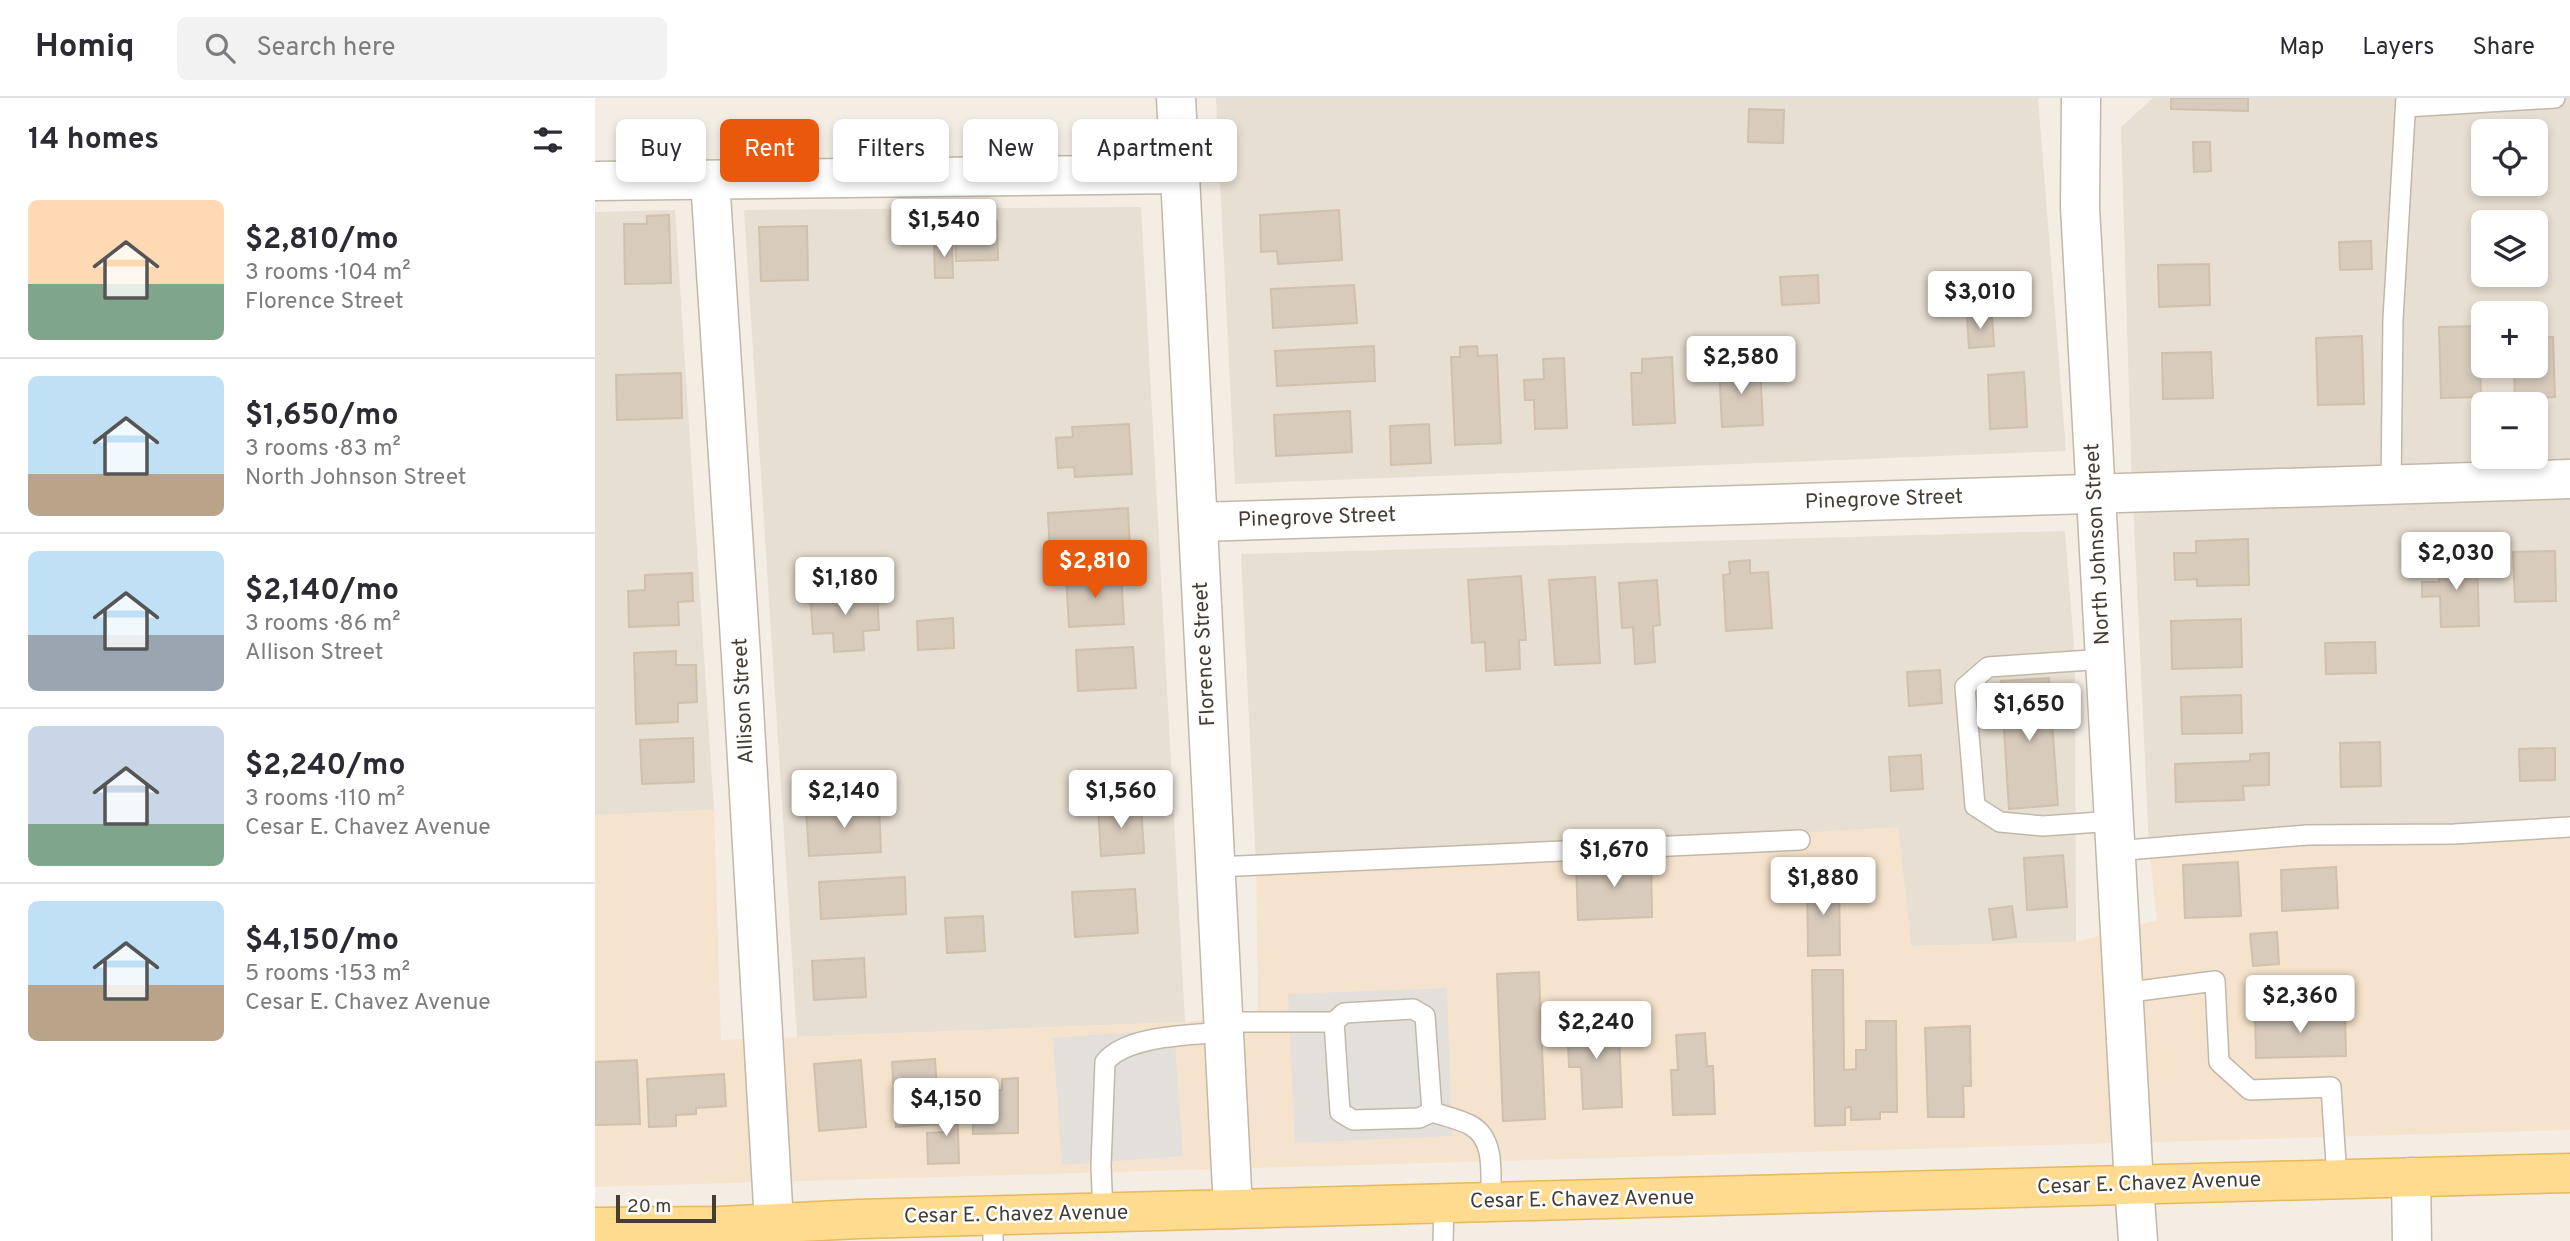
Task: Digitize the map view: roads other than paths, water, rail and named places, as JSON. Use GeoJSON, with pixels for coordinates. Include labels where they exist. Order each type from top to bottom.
{"type":"FeatureCollection","features":[{"type":"Feature","properties":{"kind":"main road","name":"Cesar E. Chavez Avenue"},"geometry":{"type":"LineString","coordinates":[[595,1227],[774,1223],[993,1228],[1103,1213],[1233,1209],[1443,1222],[1490,1202],[2570,1173]]}},
{"type":"Feature","properties":{"kind":"street","name":"Florence Street"},"geometry":{"type":"LineString","coordinates":[[1176,98],[1177,119]]}},
{"type":"Feature","properties":{"kind":"street","name":"North Johnson Street"},"geometry":{"type":"LineString","coordinates":[[2081,98],[2080,207],[2138,1241]]}},
{"type":"Feature","properties":{"kind":"street"},"geometry":{"type":"LineString","coordinates":[[595,181],[1072,175]]}},
{"type":"Feature","properties":{"kind":"street","name":"Allison Street"},"geometry":{"type":"LineString","coordinates":[[709,180],[741,656],[774,1223]]}},
{"type":"Feature","properties":{"kind":"street","name":"Florence Street"},"geometry":{"type":"LineString","coordinates":[[1180,182],[1233,1209]]}},
{"type":"Feature","properties":{"kind":"street","name":"Pinegrove Street"},"geometry":{"type":"LineString","coordinates":[[1198,522],[2570,478]]}},
{"type":"Feature","properties":{"kind":"street"},"geometry":{"type":"LineString","coordinates":[[2411,1177],[2411,1241]]}},
{"type":"Feature","properties":{"kind":"lane"},"geometry":{"type":"LineString","coordinates":[[2391,484],[2393,320],[2406,102],[2555,98]]}},
{"type":"Feature","properties":{"kind":"lane"},"geometry":{"type":"LineString","coordinates":[[2105,659],[1988,667],[1965,687],[1975,806],[2000,822],[2114,836],[2454,834],[2570,827]]}},
{"type":"Feature","properties":{"kind":"lane"},"geometry":{"type":"LineString","coordinates":[[1216,867],[1800,840]]}},
{"type":"Feature","properties":{"kind":"lane"},"geometry":{"type":"LineString","coordinates":[[2123,993],[2215,981],[2218,1062],[2250,1090],[2331,1087],[2337,1179]]}},
{"type":"Feature","properties":{"kind":"lane"},"geometry":{"type":"LineString","coordinates":[[1103,1213],[1101,1166],[1105,1062],[1119,1050],[1163,1038],[1224,1027],[1334,1022],[1344,1013],[1413,1009],[1425,1016],[1432,1112]]}},
{"type":"Feature","properties":{"kind":"lane"},"geometry":{"type":"LineString","coordinates":[[1334,1022],[1340,1112],[1353,1120],[1419,1118],[1432,1112],[1471,1125],[1485,1136],[1490,1157],[1490,1202]]}}]}
